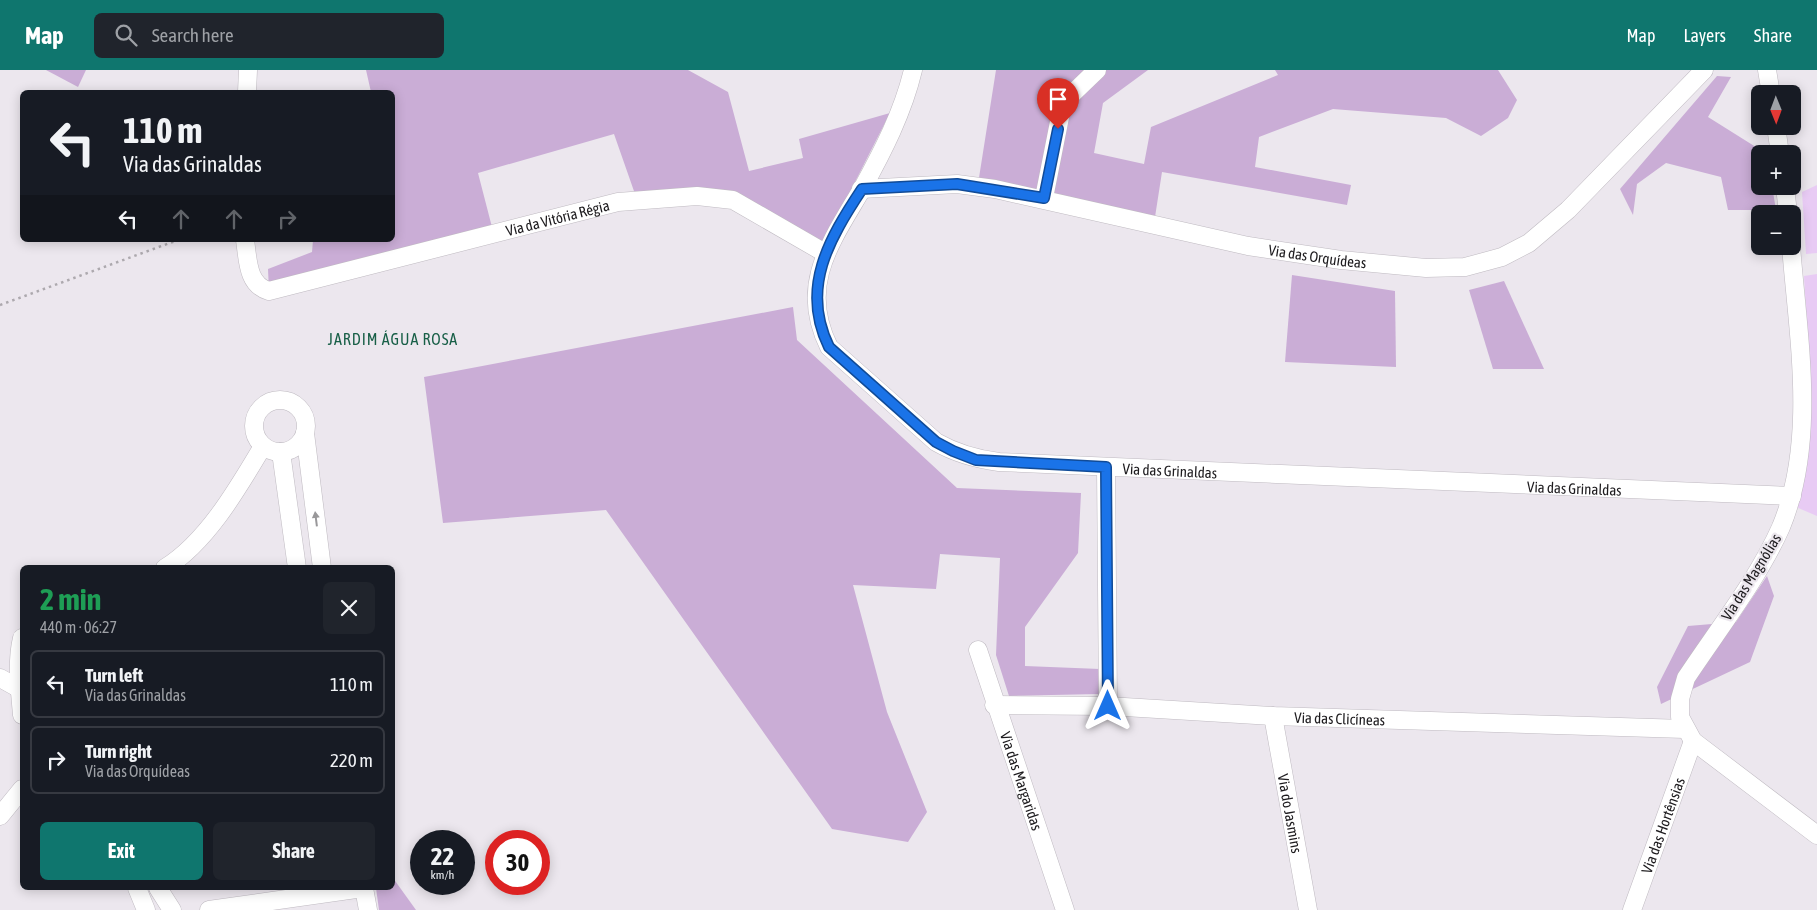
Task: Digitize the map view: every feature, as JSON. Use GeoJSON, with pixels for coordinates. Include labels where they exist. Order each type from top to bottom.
{"type":"FeatureCollection","features":[{"type":"Feature","properties":{"kind":"street"},"geometry":{"type":"LineString","coordinates":[[247,90],[248,70]]}},
{"type":"Feature","properties":{"kind":"street","name":"Via das Grinaldas"},"geometry":{"type":"LineString","coordinates":[[913,70],[907,94],[894,126],[862,189],[842,219],[825,254],[816,288],[817,311],[821,331],[829,347],[936,442],[953,451],[976,460],[1106,467],[1313,475],[1535,488],[1792,496]]}},
{"type":"Feature","properties":{"kind":"street"},"geometry":{"type":"LineString","coordinates":[[1044,198],[1061,112],[1071,95],[1097,70]]}},
{"type":"Feature","properties":{"kind":"street","name":"Via das Orquídeas"},"geometry":{"type":"LineString","coordinates":[[862,189],[957,184],[1044,198],[1248,246],[1341,260],[1426,268],[1465,267],[1502,256],[1529,243],[1568,210],[1704,70]]}},
{"type":"Feature","properties":{"kind":"street"},"geometry":{"type":"LineString","coordinates":[[1767,70],[1770,85]]}},
{"type":"Feature","properties":{"kind":"street","name":"Via da Vitória Régia"},"geometry":{"type":"LineString","coordinates":[[245,242],[252,278],[256,285],[269,291],[618,202],[697,196],[733,200],[825,254]]}},
{"type":"Feature","properties":{"kind":"street","name":"Via das Magnólias"},"geometry":{"type":"LineString","coordinates":[[1689,735],[1680,717],[1680,699],[1686,678],[1771,549],[1792,496],[1801,450],[1804,414],[1792,255]]}},
{"type":"Feature","properties":{"kind":"street"},"geometry":{"type":"LineString","coordinates":[[285,400],[300,408],[307,425],[305,433],[298,445],[281,452],[263,446],[254,432],[256,416],[267,403],[285,400]]}},
{"type":"Feature","properties":{"kind":"street"},"geometry":{"type":"LineString","coordinates":[[305,433],[322,565]]}},
{"type":"Feature","properties":{"kind":"street"},"geometry":{"type":"LineString","coordinates":[[169,565],[185,553],[210,525],[236,491],[263,446]]}},
{"type":"Feature","properties":{"kind":"street"},"geometry":{"type":"LineString","coordinates":[[281,452],[297,565]]}},
{"type":"Feature","properties":{"kind":"street"},"geometry":{"type":"LineString","coordinates":[[1106,467],[1108,706]]}},
{"type":"Feature","properties":{"kind":"street"},"geometry":{"type":"LineString","coordinates":[[0,678],[20,689],[20,648]]}},
{"type":"Feature","properties":{"kind":"street","name":"Via das Margaridas"},"geometry":{"type":"LineString","coordinates":[[978,650],[994,705],[1065,910]]}},
{"type":"Feature","properties":{"kind":"street","name":"Via das Clicíneas"},"geometry":{"type":"LineString","coordinates":[[994,705],[1108,706],[1273,716],[1689,735]]}},
{"type":"Feature","properties":{"kind":"street","name":"Via do Jasmins"},"geometry":{"type":"LineString","coordinates":[[1273,716],[1308,910]]}},
{"type":"Feature","properties":{"kind":"street"},"geometry":{"type":"LineString","coordinates":[[1689,735],[1817,835]]}},
{"type":"Feature","properties":{"kind":"street","name":"Via das Hortênsias"},"geometry":{"type":"LineString","coordinates":[[1632,910],[1689,735]]}},
{"type":"Feature","properties":{"kind":"street"},"geometry":{"type":"LineString","coordinates":[[0,816],[20,791]]}},
{"type":"Feature","properties":{"kind":"street"},"geometry":{"type":"LineString","coordinates":[[138,890],[146,910]]}},
{"type":"Feature","properties":{"kind":"street"},"geometry":{"type":"LineString","coordinates":[[159,890],[172,910]]}},
{"type":"Feature","properties":{"kind":"street"},"geometry":{"type":"LineString","coordinates":[[209,910],[342,890]]}},
{"type":"Feature","properties":{"kind":"street"},"geometry":{"type":"LineString","coordinates":[[356,890],[368,910]]}},
{"type":"Feature","properties":{"kind":"path"},"geometry":{"type":"LineString","coordinates":[[0,305],[173,242]]}},
{"type":"Feature","properties":{"kind":"shaded area"},"geometry":{"type":"Polygon","coordinates":[[[46,70],[86,70],[78,87],[46,70]]]}},
{"type":"Feature","properties":{"kind":"shaded area"},"geometry":{"type":"Polygon","coordinates":[[[366,70],[688,70],[728,92],[749,171],[803,158],[799,139],[890,113],[824,243],[735,193],[635,194],[614,134],[478,173],[493,231],[269,291],[268,269],[312,252],[313,242],[395,242],[395,90],[371,90],[366,70]]]}},
{"type":"Feature","properties":{"kind":"shaded area"},"geometry":{"type":"Polygon","coordinates":[[[996,70],[1148,70],[1103,103],[1094,153],[1144,164],[1151,127],[1278,75],[1275,70],[1498,70],[1517,100],[1508,118],[1481,136],[1446,118],[1333,109],[1259,137],[1255,167],[1351,185],[1347,205],[1162,172],[1155,217],[978,184],[996,70]]]}},
{"type":"Feature","properties":{"kind":"shaded area"},"geometry":{"type":"Polygon","coordinates":[[[1717,76],[1731,77],[1708,117],[1753,145],[1751,145],[1751,195],[1774,195],[1775,205],[1751,205],[1751,210],[1728,210],[1721,177],[1666,163],[1637,184],[1633,215],[1620,189],[1717,76]]]}},
{"type":"Feature","properties":{"kind":"shaded area"},"geometry":{"type":"Polygon","coordinates":[[[1817,185],[1817,253],[1806,254],[1802,192],[1817,185]]]}},
{"type":"Feature","properties":{"kind":"shaded area"},"geometry":{"type":"Polygon","coordinates":[[[1817,274],[1817,516],[1796,507],[1811,397],[1804,276],[1817,274]]]}},
{"type":"Feature","properties":{"kind":"shaded area"},"geometry":{"type":"Polygon","coordinates":[[[1292,275],[1395,291],[1396,367],[1285,362],[1292,275]]]}},
{"type":"Feature","properties":{"kind":"shaded area"},"geometry":{"type":"Polygon","coordinates":[[[1504,281],[1544,369],[1493,369],[1469,290],[1504,281]]]}},
{"type":"Feature","properties":{"kind":"shaded area"},"geometry":{"type":"Polygon","coordinates":[[[793,307],[797,340],[957,488],[1081,493],[1078,553],[1025,627],[1025,666],[1100,669],[1099,694],[1009,696],[996,655],[1000,558],[940,554],[936,589],[853,585],[887,712],[927,812],[908,842],[832,829],[606,510],[443,523],[424,377],[793,307]]]}},
{"type":"Feature","properties":{"kind":"shaded area"},"geometry":{"type":"Polygon","coordinates":[[[1767,576],[1774,596],[1750,662],[1661,704],[1657,687],[1688,626],[1736,622],[1767,576]]]}},
{"type":"Feature","properties":{"kind":"shaded area"},"geometry":{"type":"Polygon","coordinates":[[[395,881],[416,910],[379,910],[376,890],[395,890],[395,881]]]}},
{"type":"Feature","properties":{"kind":"district","name":"JARDIM ÁGUA ROSA"},"geometry":{"type":"Point","coordinates":[393,339]}},
{"type":"Feature","properties":{"kind":"route"},"geometry":{"type":"LineString","coordinates":[[1058,129],[1044,198],[957,184],[862,189],[842,219],[825,254],[816,288],[817,311],[821,331],[829,347],[936,442],[976,460],[1106,467],[1108,706]]}}]}
